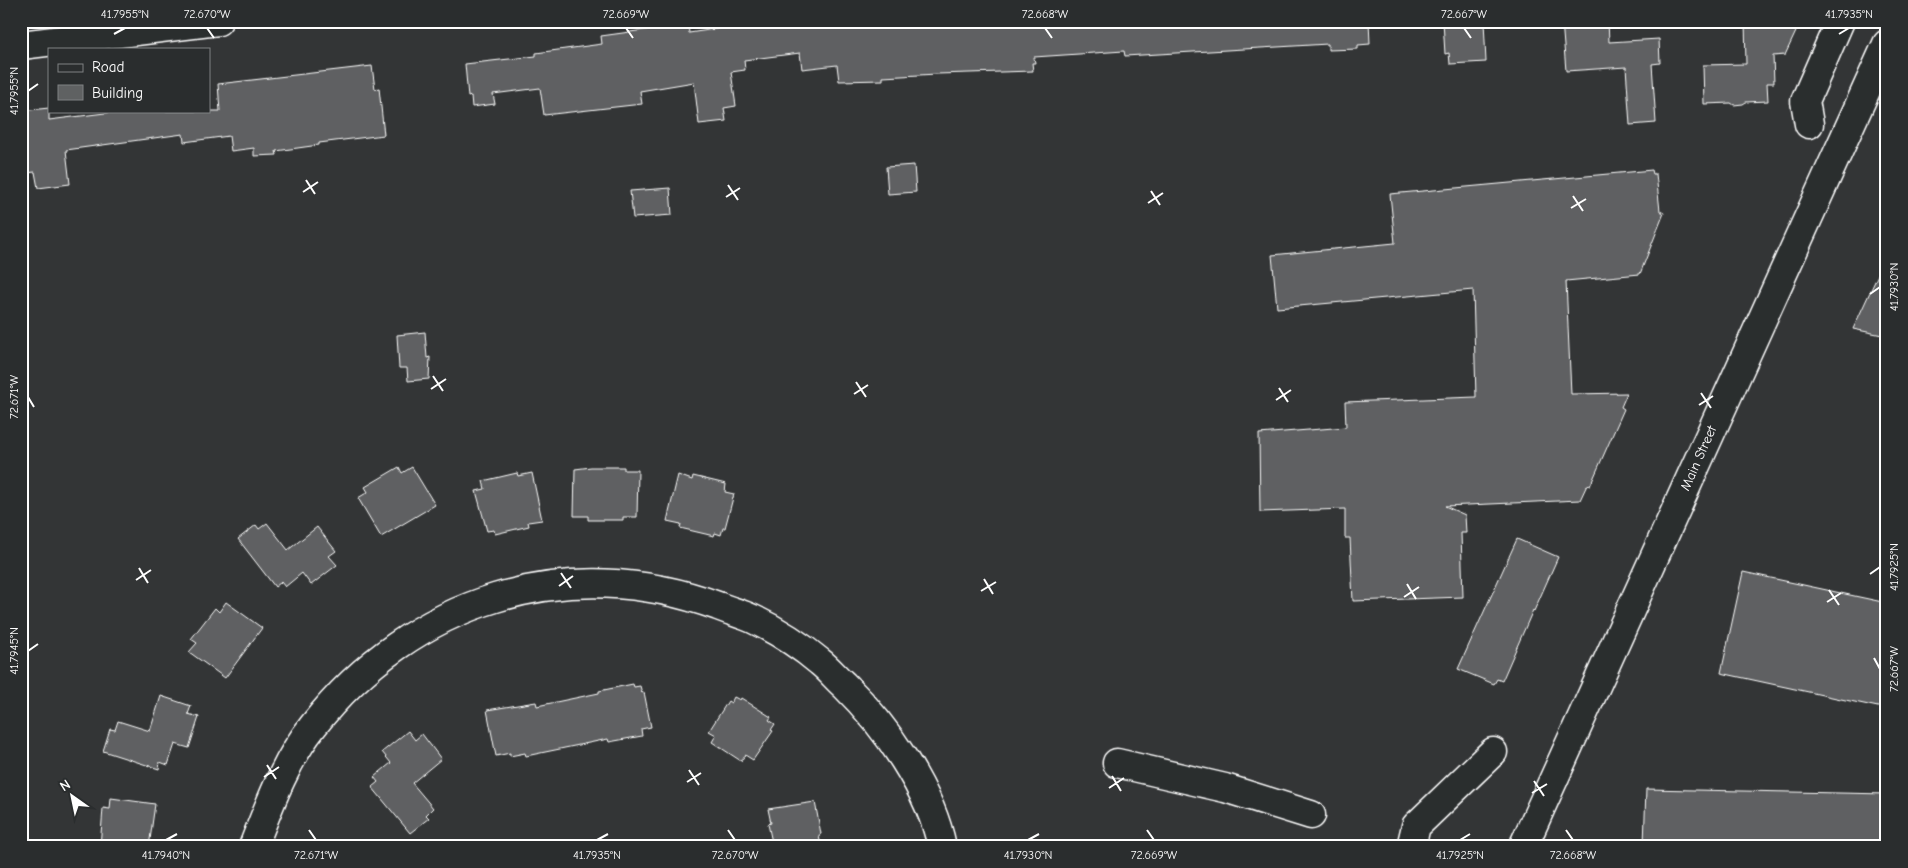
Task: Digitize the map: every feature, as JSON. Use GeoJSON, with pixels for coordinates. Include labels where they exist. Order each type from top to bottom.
{"type":"FeatureCollection","features":[{"type":"Feature","properties":{"kind":"street"},"geometry":{"type":"LineString","coordinates":[[21,45],[218,21]]}},
{"type":"Feature","properties":{"kind":"street"},"geometry":{"type":"LineString","coordinates":[[1808,124],[1805,101],[1840,21]]}},
{"type":"Feature","properties":{"kind":"street","name":"Main Street"},"geometry":{"type":"LineString","coordinates":[[1523,847],[1887,44]]}},
{"type":"Feature","properties":{"kind":"street"},"geometry":{"type":"LineString","coordinates":[[253,847],[270,802],[292,759],[312,727],[360,674],[394,649],[434,624],[473,605],[539,587],[583,582],[618,583],[666,590],[706,602],[753,619],[820,662],[854,695],[894,742],[922,792],[940,836],[942,847]]}},
{"type":"Feature","properties":{"kind":"street"},"geometry":{"type":"LineString","coordinates":[[1411,847],[1416,826],[1493,752]]}},
{"type":"Feature","properties":{"kind":"street"},"geometry":{"type":"LineString","coordinates":[[1117,763],[1225,788],[1311,815]]}},
{"type":"Feature","properties":{"kind":"building"},"geometry":{"type":"Polygon","coordinates":[[[768,21],[1369,21],[1370,44],[1358,45],[1358,49],[1328,50],[1328,44],[1125,56],[1124,51],[1034,57],[1035,63],[1032,63],[1033,71],[937,74],[883,77],[883,80],[839,81],[837,65],[802,69],[800,53],[744,60],[745,70],[731,72],[736,106],[724,108],[726,121],[699,124],[694,82],[640,91],[642,104],[544,115],[540,88],[493,94],[495,104],[472,107],[471,96],[468,97],[465,64],[536,56],[536,53],[602,44],[601,36],[688,24],[689,33],[768,21]]]}},
{"type":"Feature","properties":{"kind":"building"},"geometry":{"type":"Polygon","coordinates":[[[1443,21],[1484,21],[1486,62],[1450,64],[1449,53],[1445,54],[1443,21]]]}},
{"type":"Feature","properties":{"kind":"building"},"geometry":{"type":"Polygon","coordinates":[[[1562,21],[1608,21],[1609,42],[1659,39],[1660,63],[1652,64],[1656,123],[1630,125],[1626,67],[1566,71],[1562,21]]]}},
{"type":"Feature","properties":{"kind":"building"},"geometry":{"type":"Polygon","coordinates":[[[1745,21],[1801,21],[1785,55],[1773,56],[1774,83],[1767,83],[1768,101],[1746,102],[1734,105],[1731,103],[1704,104],[1703,65],[1746,64],[1745,21]]]}},
{"type":"Feature","properties":{"kind":"building"},"geometry":{"type":"Polygon","coordinates":[[[372,66],[375,89],[379,88],[384,135],[319,143],[319,145],[276,151],[277,155],[254,156],[254,148],[231,151],[229,136],[184,142],[183,134],[66,150],[70,184],[38,188],[35,172],[26,173],[21,136],[21,111],[48,108],[49,120],[113,112],[220,111],[218,84],[372,66]]]}},
{"type":"Feature","properties":{"kind":"building"},"geometry":{"type":"Polygon","coordinates":[[[914,165],[916,192],[888,194],[886,167],[914,165]]]}},
{"type":"Feature","properties":{"kind":"building"},"geometry":{"type":"Polygon","coordinates":[[[1652,170],[1653,174],[1656,174],[1660,211],[1664,213],[1640,274],[1566,281],[1571,394],[1627,393],[1621,407],[1624,409],[1590,486],[1587,485],[1580,500],[1445,506],[1465,515],[1466,533],[1461,533],[1463,597],[1353,601],[1350,538],[1345,538],[1345,509],[1260,512],[1259,434],[1346,427],[1345,402],[1476,397],[1473,290],[1277,308],[1272,255],[1395,243],[1390,194],[1652,170]]]}},
{"type":"Feature","properties":{"kind":"building"},"geometry":{"type":"Polygon","coordinates":[[[670,188],[672,215],[633,218],[630,191],[670,188]]]}},
{"type":"Feature","properties":{"kind":"building"},"geometry":{"type":"Polygon","coordinates":[[[1887,255],[1887,336],[1853,329],[1887,255]]]}},
{"type":"Feature","properties":{"kind":"building"},"geometry":{"type":"Polygon","coordinates":[[[425,332],[427,358],[430,357],[429,379],[408,381],[407,368],[399,368],[397,335],[425,332]]]}},
{"type":"Feature","properties":{"kind":"building"},"geometry":{"type":"Polygon","coordinates":[[[399,467],[402,473],[412,467],[435,505],[381,537],[358,498],[368,492],[365,487],[399,467]]]}},
{"type":"Feature","properties":{"kind":"building"},"geometry":{"type":"Polygon","coordinates":[[[624,467],[624,470],[638,470],[637,517],[623,517],[623,520],[588,520],[588,516],[574,516],[575,469],[624,467]]]}},
{"type":"Feature","properties":{"kind":"building"},"geometry":{"type":"Polygon","coordinates":[[[517,473],[518,476],[532,473],[542,520],[528,522],[529,526],[495,534],[494,530],[487,531],[476,491],[485,489],[483,481],[517,473]]]}},
{"type":"Feature","properties":{"kind":"building"},"geometry":{"type":"Polygon","coordinates":[[[678,475],[692,480],[693,476],[726,484],[725,492],[734,494],[725,528],[723,528],[721,535],[715,533],[714,536],[680,528],[681,524],[667,521],[678,475]]]}},
{"type":"Feature","properties":{"kind":"building"},"geometry":{"type":"Polygon","coordinates":[[[267,523],[288,550],[317,527],[336,551],[329,556],[337,565],[311,585],[302,573],[285,587],[281,582],[275,587],[238,539],[256,525],[259,529],[267,523]]]}},
{"type":"Feature","properties":{"kind":"building"},"geometry":{"type":"Polygon","coordinates":[[[1517,539],[1558,557],[1502,681],[1497,679],[1494,684],[1458,669],[1517,539]]]}},
{"type":"Feature","properties":{"kind":"building"},"geometry":{"type":"Polygon","coordinates":[[[1743,572],[1887,603],[1887,709],[1721,673],[1743,572]]]}},
{"type":"Feature","properties":{"kind":"building"},"geometry":{"type":"Polygon","coordinates":[[[226,602],[262,628],[225,678],[189,652],[197,643],[191,639],[215,608],[219,612],[226,602]]]}},
{"type":"Feature","properties":{"kind":"building"},"geometry":{"type":"Polygon","coordinates":[[[633,684],[634,687],[640,686],[642,693],[644,692],[651,727],[641,729],[642,736],[609,742],[608,739],[526,756],[525,753],[510,756],[510,753],[496,756],[487,710],[536,702],[537,706],[633,684]]]}},
{"type":"Feature","properties":{"kind":"building"},"geometry":{"type":"Polygon","coordinates":[[[161,696],[191,706],[188,714],[199,717],[189,748],[175,744],[168,765],[160,762],[159,769],[103,751],[110,729],[115,730],[118,721],[150,731],[161,696]]]}},
{"type":"Feature","properties":{"kind":"building"},"geometry":{"type":"Polygon","coordinates":[[[734,697],[740,700],[741,698],[771,717],[769,720],[775,724],[771,730],[773,731],[753,760],[745,755],[741,761],[712,742],[716,735],[709,731],[728,701],[731,703],[734,697]]]}},
{"type":"Feature","properties":{"kind":"building"},"geometry":{"type":"Polygon","coordinates":[[[408,731],[415,740],[422,734],[441,759],[412,783],[433,808],[426,815],[429,818],[410,833],[372,787],[378,782],[374,777],[391,763],[382,752],[408,731]]]}},
{"type":"Feature","properties":{"kind":"building"},"geometry":{"type":"Polygon","coordinates":[[[1646,789],[1887,794],[1887,847],[1654,847],[1654,844],[1644,844],[1646,789]]]}},
{"type":"Feature","properties":{"kind":"building"},"geometry":{"type":"Polygon","coordinates":[[[111,798],[155,804],[149,847],[100,847],[103,808],[110,809],[111,798]]]}},
{"type":"Feature","properties":{"kind":"building"},"geometry":{"type":"Polygon","coordinates":[[[815,802],[821,834],[819,835],[821,847],[773,847],[768,824],[771,823],[768,809],[815,802]]]}}]}
